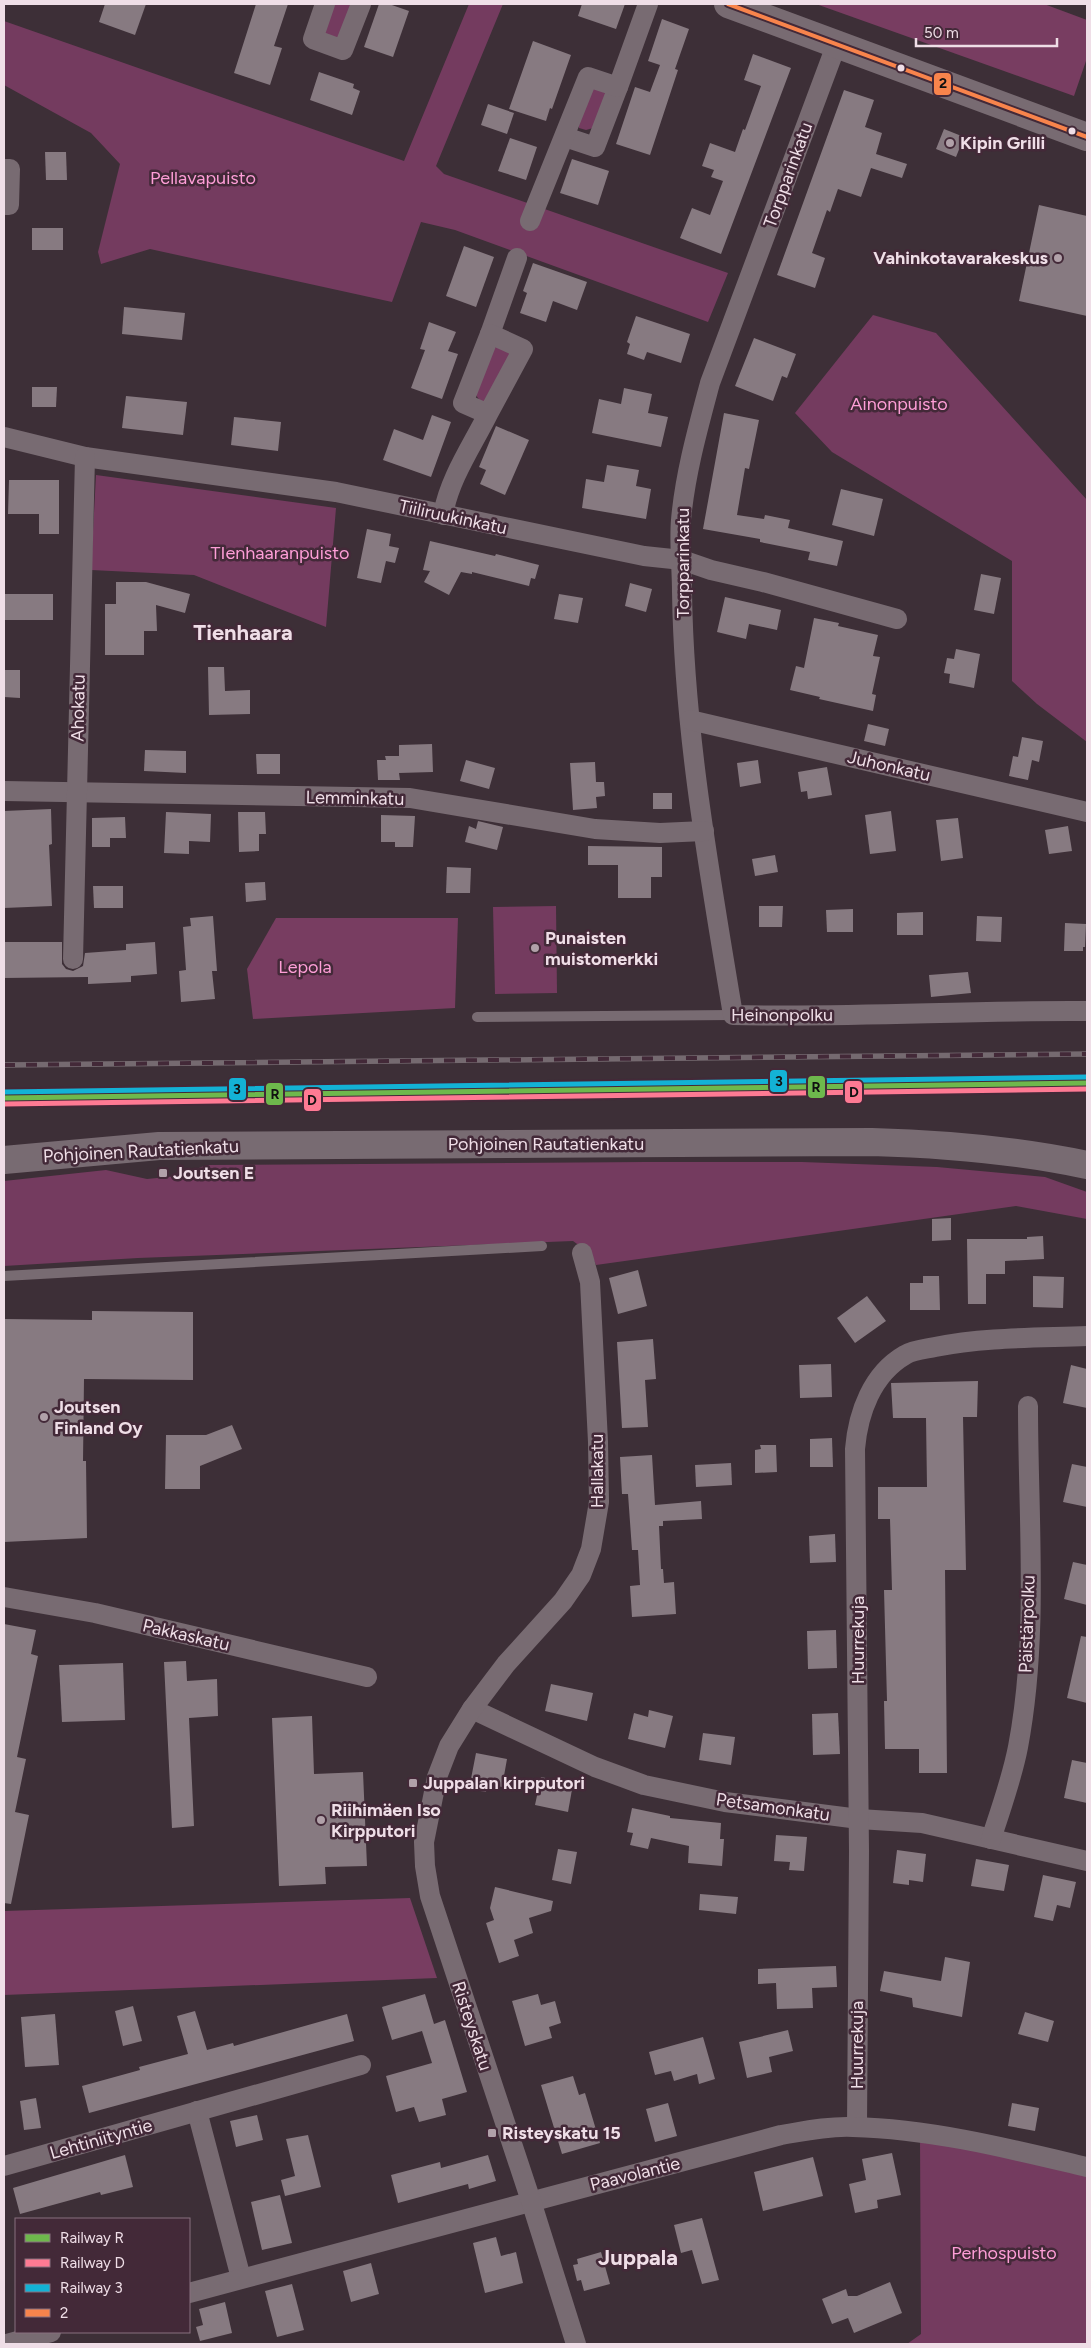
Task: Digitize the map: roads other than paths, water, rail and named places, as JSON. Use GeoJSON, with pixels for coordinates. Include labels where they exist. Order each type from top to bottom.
{"type":"FeatureCollection","features":[{"type":"Feature","properties":{"kind":"street"},"geometry":{"type":"LineString","coordinates":[[325,4],[313,40],[343,50],[361,4]]}},
{"type":"Feature","properties":{"kind":"street"},"geometry":{"type":"LineString","coordinates":[[565,137],[595,148],[648,4]]}},
{"type":"Feature","properties":{"kind":"street"},"geometry":{"type":"LineString","coordinates":[[728,4],[1087,137]]}},
{"type":"Feature","properties":{"kind":"street","name":"Torpparinkatu"},"geometry":{"type":"LineString","coordinates":[[732,1015],[704,830],[690,720],[683,639],[681,522],[684,498],[710,383],[837,44]]}},
{"type":"Feature","properties":{"kind":"street"},"geometry":{"type":"LineString","coordinates":[[530,221],[588,77],[618,87]]}},
{"type":"Feature","properties":{"kind":"street"},"geometry":{"type":"LineString","coordinates":[[4,168],[10,169],[9,205],[4,205]]}},
{"type":"Feature","properties":{"kind":"street"},"geometry":{"type":"LineString","coordinates":[[488,414],[463,404],[517,258]]}},
{"type":"Feature","properties":{"kind":"street"},"geometry":{"type":"LineString","coordinates":[[443,515],[453,483],[523,348],[490,334]]}},
{"type":"Feature","properties":{"kind":"street","name":"Tiiliruukinkatu"},"geometry":{"type":"LineString","coordinates":[[4,437],[85,457],[336,492],[644,556],[682,560],[710,570],[763,582],[897,619]]}},
{"type":"Feature","properties":{"kind":"street","name":"Ahokatu"},"geometry":{"type":"LineString","coordinates":[[73,959],[85,457]]}},
{"type":"Feature","properties":{"kind":"street","name":"Juhonkatu"},"geometry":{"type":"LineString","coordinates":[[690,720],[1087,812]]}},
{"type":"Feature","properties":{"kind":"street","name":"Lemminkatu"},"geometry":{"type":"LineString","coordinates":[[4,791],[410,798],[595,829],[660,833],[704,830]]}},
{"type":"Feature","properties":{"kind":"street","name":"Heinonpolku"},"geometry":{"type":"LineString","coordinates":[[732,1015],[787,1016],[1012,1011],[1087,1012]]}},
{"type":"Feature","properties":{"kind":"street","name":"Pohjoinen Rautatienkatu"},"geometry":{"type":"LineString","coordinates":[[4,1160],[168,1146],[872,1142],[940,1144],[1001,1150],[1087,1165]]}},
{"type":"Feature","properties":{"kind":"street","name":"Hallakatu"},"geometry":{"type":"LineString","coordinates":[[472,1709],[506,1664],[563,1602],[580,1575],[591,1549],[599,1502],[598,1442],[590,1282],[582,1253]]}},
{"type":"Feature","properties":{"kind":"street","name":"Huurrekuja"},"geometry":{"type":"LineString","coordinates":[[857,2127],[859,1818],[855,1449],[857,1426],[863,1407],[872,1390],[888,1369],[906,1354],[950,1344],[1087,1336]]}},
{"type":"Feature","properties":{"kind":"street","name":"Päistärpolku"},"geometry":{"type":"LineString","coordinates":[[991,1839],[1018,1749],[1027,1664],[1030,1611],[1028,1406]]}},
{"type":"Feature","properties":{"kind":"street","name":"Pakkaskatu"},"geometry":{"type":"LineString","coordinates":[[4,1597],[95,1613],[367,1677]]}},
{"type":"Feature","properties":{"kind":"street","name":"Petsamonkatu"},"geometry":{"type":"LineString","coordinates":[[472,1709],[595,1767],[644,1786],[725,1802],[859,1818],[922,1823],[1087,1861]]}},
{"type":"Feature","properties":{"kind":"street","name":"Risteyskatu"},"geometry":{"type":"LineString","coordinates":[[472,1709],[449,1746],[437,1777],[424,1842],[424,1866],[430,1896],[531,2201],[576,2344]]}},
{"type":"Feature","properties":{"kind":"street","name":"Lehtiniityntie"},"geometry":{"type":"LineString","coordinates":[[4,2166],[361,2065]]}},
{"type":"Feature","properties":{"kind":"street"},"geometry":{"type":"LineString","coordinates":[[197,2111],[240,2278]]}},
{"type":"Feature","properties":{"kind":"street","name":"Paavolantie"},"geometry":{"type":"LineString","coordinates":[[190,2293],[781,2135],[821,2128],[857,2127],[906,2131],[1087,2167]]}},
{"type":"Feature","properties":{"kind":"street"},"geometry":{"type":"LineString","coordinates":[[7,2344],[47,2333]]}},
{"type":"Feature","properties":{"kind":"lane","name":"Heinonpolku"},"geometry":{"type":"LineString","coordinates":[[477,1017],[732,1015]]}},
{"type":"Feature","properties":{"kind":"lane"},"geometry":{"type":"LineString","coordinates":[[4,1276],[542,1246]]}},
{"type":"Feature","properties":{"kind":"railway"},"geometry":{"type":"LineString","coordinates":[[4,1065],[1087,1054]]}},
{"type":"Feature","properties":{"kind":"rail line","name":"3"},"geometry":{"type":"LineString","coordinates":[[4,1092],[1087,1077]]}},
{"type":"Feature","properties":{"kind":"rail line","name":"R"},"geometry":{"type":"LineString","coordinates":[[4,1098],[1087,1083]]}},
{"type":"Feature","properties":{"kind":"rail line","name":"D"},"geometry":{"type":"LineString","coordinates":[[4,1104],[1087,1089]]}},
{"type":"Feature","properties":{"kind":"place","name":"Kipin Grilli"},"geometry":{"type":"Point","coordinates":[950,143]}},
{"type":"Feature","properties":{"kind":"place","name":"Vahinkotavarakeskus"},"geometry":{"type":"Point","coordinates":[1058,258]}},
{"type":"Feature","properties":{"kind":"place","name":"Punaisten muistomerkki"},"geometry":{"type":"Point","coordinates":[535,948]}},
{"type":"Feature","properties":{"kind":"place","name":"Joutsen E"},"geometry":{"type":"Point","coordinates":[163,1173]}},
{"type":"Feature","properties":{"kind":"place","name":"Joutsen Finland Oy"},"geometry":{"type":"Point","coordinates":[44,1417]}},
{"type":"Feature","properties":{"kind":"place","name":"Juppalan kirpputori"},"geometry":{"type":"Point","coordinates":[413,1783]}},
{"type":"Feature","properties":{"kind":"place","name":"Riihimäen Iso Kirpputori"},"geometry":{"type":"Point","coordinates":[321,1820]}},
{"type":"Feature","properties":{"kind":"place","name":"Risteyskatu 15"},"geometry":{"type":"Point","coordinates":[492,2133]}},
{"type":"Feature","properties":{"kind":"district","name":"Tienhaara"},"geometry":{"type":"Point","coordinates":[243,632]}},
{"type":"Feature","properties":{"kind":"district","name":"Juppala"},"geometry":{"type":"Point","coordinates":[638,2257]}},
{"type":"Feature","properties":{"kind":"park label","name":"Pellavapuisto"},"geometry":{"type":"Point","coordinates":[203,178]}},
{"type":"Feature","properties":{"kind":"park label","name":"Ainonpuisto"},"geometry":{"type":"Point","coordinates":[899,404]}},
{"type":"Feature","properties":{"kind":"park label","name":"TIenhaaranpuisto"},"geometry":{"type":"Point","coordinates":[280,553]}},
{"type":"Feature","properties":{"kind":"park label","name":"Lepola"},"geometry":{"type":"Point","coordinates":[305,967]}},
{"type":"Feature","properties":{"kind":"park label","name":"Perhospuisto"},"geometry":{"type":"Point","coordinates":[1004,2253]}}]}
